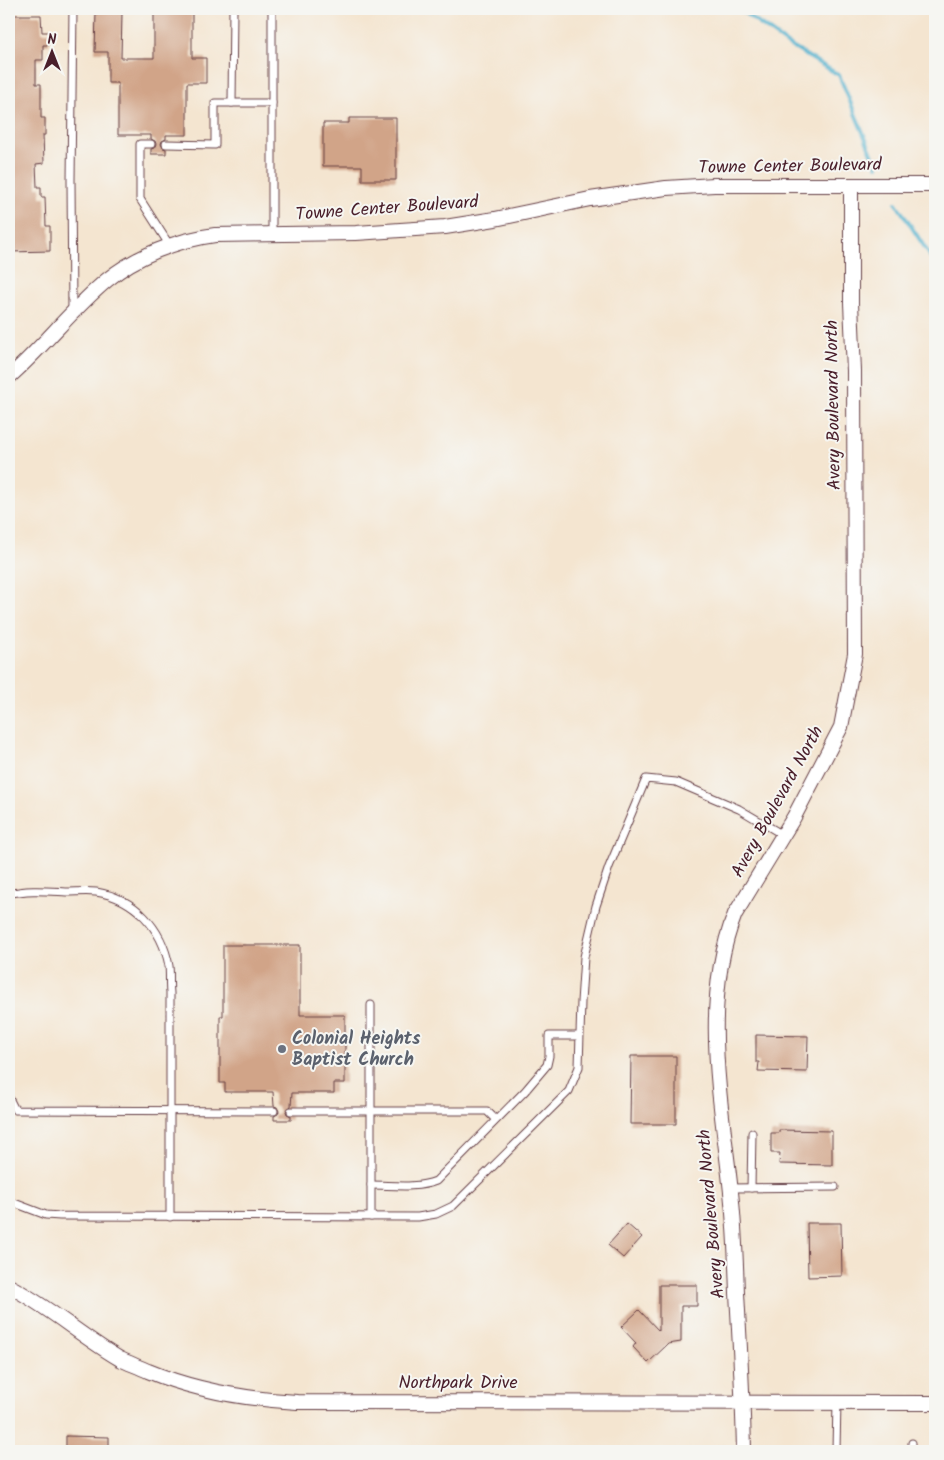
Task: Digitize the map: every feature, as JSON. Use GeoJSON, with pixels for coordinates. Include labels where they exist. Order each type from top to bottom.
{"type":"FeatureCollection","features":[{"type":"Feature","properties":{"kind":"street","name":"Towne Center Boulevard"},"geometry":{"type":"LineString","coordinates":[[9,377],[107,280],[149,254],[196,238],[215,235],[356,233],[445,227],[495,219],[590,199],[666,188],[714,185],[935,185]]}},
{"type":"Feature","properties":{"kind":"street","name":"Avery Boulevard North"},"geometry":{"type":"LineString","coordinates":[[744,1451],[744,1402],[731,1188],[718,1071],[716,1003],[719,970],[729,929],[735,914],[783,835],[841,727],[855,654],[851,185]]}},
{"type":"Feature","properties":{"kind":"street","name":"Northpark Drive"},"geometry":{"type":"LineString","coordinates":[[9,1286],[27,1295],[83,1336],[122,1360],[190,1386],[261,1400],[297,1402],[935,1403]]}},
{"type":"Feature","properties":{"kind":"lane"},"geometry":{"type":"LineString","coordinates":[[72,313],[73,9]]}},
{"type":"Feature","properties":{"kind":"lane"},"geometry":{"type":"LineString","coordinates":[[232,103],[233,9]]}},
{"type":"Feature","properties":{"kind":"lane"},"geometry":{"type":"LineString","coordinates":[[272,9],[272,235]]}},
{"type":"Feature","properties":{"kind":"lane"},"geometry":{"type":"LineString","coordinates":[[166,144],[215,145],[215,104],[272,103]]}},
{"type":"Feature","properties":{"kind":"lane"},"geometry":{"type":"LineString","coordinates":[[151,144],[140,144],[140,200],[170,246]]}},
{"type":"Feature","properties":{"kind":"lane"},"geometry":{"type":"LineString","coordinates":[[9,1201],[46,1215],[170,1217],[418,1216],[436,1214],[453,1206],[569,1091],[579,1067],[584,957],[596,906],[609,867],[646,778],[676,782],[739,809],[783,835]]}},
{"type":"Feature","properties":{"kind":"lane"},"geometry":{"type":"LineString","coordinates":[[9,894],[29,891],[96,892],[116,897],[134,907],[146,918],[162,943],[169,967],[170,1217]]}},
{"type":"Feature","properties":{"kind":"lane"},"geometry":{"type":"LineString","coordinates":[[370,1004],[370,1217]]}},
{"type":"Feature","properties":{"kind":"lane"},"geometry":{"type":"LineString","coordinates":[[371,1185],[419,1185],[436,1181],[547,1065],[549,1036],[579,1036]]}},
{"type":"Feature","properties":{"kind":"lane"},"geometry":{"type":"LineString","coordinates":[[9,1098],[15,1110]]}},
{"type":"Feature","properties":{"kind":"lane"},"geometry":{"type":"LineString","coordinates":[[9,1117],[15,1110],[274,1111]]}},
{"type":"Feature","properties":{"kind":"lane"},"geometry":{"type":"LineString","coordinates":[[291,1111],[487,1111],[495,1119]]}},
{"type":"Feature","properties":{"kind":"lane"},"geometry":{"type":"LineString","coordinates":[[751,1188],[752,1134]]}},
{"type":"Feature","properties":{"kind":"lane"},"geometry":{"type":"LineString","coordinates":[[731,1188],[835,1187]]}},
{"type":"Feature","properties":{"kind":"lane"},"geometry":{"type":"LineString","coordinates":[[836,1450],[838,1402]]}},
{"type":"Feature","properties":{"kind":"lane"},"geometry":{"type":"LineString","coordinates":[[912,1443],[912,1451]]}},
{"type":"Feature","properties":{"kind":"building"},"geometry":{"type":"Polygon","coordinates":[[[154,10],[192,10],[192,58],[206,58],[206,83],[187,83],[187,135],[166,135],[166,139],[161,144],[166,149],[166,154],[151,154],[151,149],[156,144],[151,139],[151,135],[118,135],[118,83],[108,83],[108,52],[95,52],[96,12],[122,12],[121,58],[154,58],[154,10]]]}},
{"type":"Feature","properties":{"kind":"building"},"geometry":{"type":"Polygon","coordinates":[[[9,15],[41,15],[42,32],[49,32],[49,45],[43,45],[43,60],[36,60],[36,84],[41,84],[41,118],[45,118],[45,135],[43,135],[44,163],[36,164],[37,187],[41,187],[41,197],[45,197],[46,226],[50,226],[50,251],[9,252],[9,223],[11,223],[9,187],[11,187],[9,153],[11,153],[9,118],[12,118],[12,99],[9,99],[9,15]]]}},
{"type":"Feature","properties":{"kind":"building"},"geometry":{"type":"Polygon","coordinates":[[[349,118],[396,118],[396,180],[362,180],[362,166],[323,166],[323,123],[349,123],[349,118]]]}},
{"type":"Feature","properties":{"kind":"building","name":"Colonial Heights Baptist Church"},"geometry":{"type":"Polygon","coordinates":[[[223,945],[300,945],[300,1015],[345,1015],[345,1083],[334,1083],[334,1093],[292,1093],[291,1106],[286,1111],[291,1116],[291,1120],[274,1120],[274,1116],[279,1111],[274,1106],[273,1092],[225,1092],[225,1083],[220,1083],[220,1016],[223,1016],[223,945]]]}},
{"type":"Feature","properties":{"kind":"building"},"geometry":{"type":"Polygon","coordinates":[[[756,1035],[808,1036],[807,1072],[758,1071],[756,1035]]]}},
{"type":"Feature","properties":{"kind":"building"},"geometry":{"type":"Polygon","coordinates":[[[631,1056],[676,1056],[676,1124],[630,1124],[631,1056]]]}},
{"type":"Feature","properties":{"kind":"building"},"geometry":{"type":"Polygon","coordinates":[[[779,1130],[832,1131],[832,1165],[779,1164],[780,1153],[771,1153],[771,1133],[779,1133],[779,1130]]]}},
{"type":"Feature","properties":{"kind":"building"},"geometry":{"type":"Polygon","coordinates":[[[807,1223],[841,1223],[842,1276],[808,1277],[807,1223]]]}},
{"type":"Feature","properties":{"kind":"building"},"geometry":{"type":"Polygon","coordinates":[[[627,1224],[642,1237],[623,1258],[608,1245],[627,1224]]]}},
{"type":"Feature","properties":{"kind":"building"},"geometry":{"type":"Polygon","coordinates":[[[659,1285],[697,1285],[697,1306],[681,1306],[681,1342],[668,1344],[648,1363],[633,1347],[636,1343],[621,1327],[639,1310],[659,1331],[659,1285]]]}},
{"type":"Feature","properties":{"kind":"building"},"geometry":{"type":"Polygon","coordinates":[[[66,1436],[109,1437],[109,1451],[66,1451],[66,1436]]]}},
{"type":"Feature","properties":{"kind":"waterway"},"geometry":{"type":"LineString","coordinates":[[739,9],[787,44],[839,75],[877,166]]}},
{"type":"Feature","properties":{"kind":"waterway"},"geometry":{"type":"LineString","coordinates":[[896,203],[929,254],[935,267]]}},
{"type":"Feature","properties":{"kind":"place","name":"Colonial Heights Baptist Church"},"geometry":{"type":"Point","coordinates":[282,1049]}}]}
